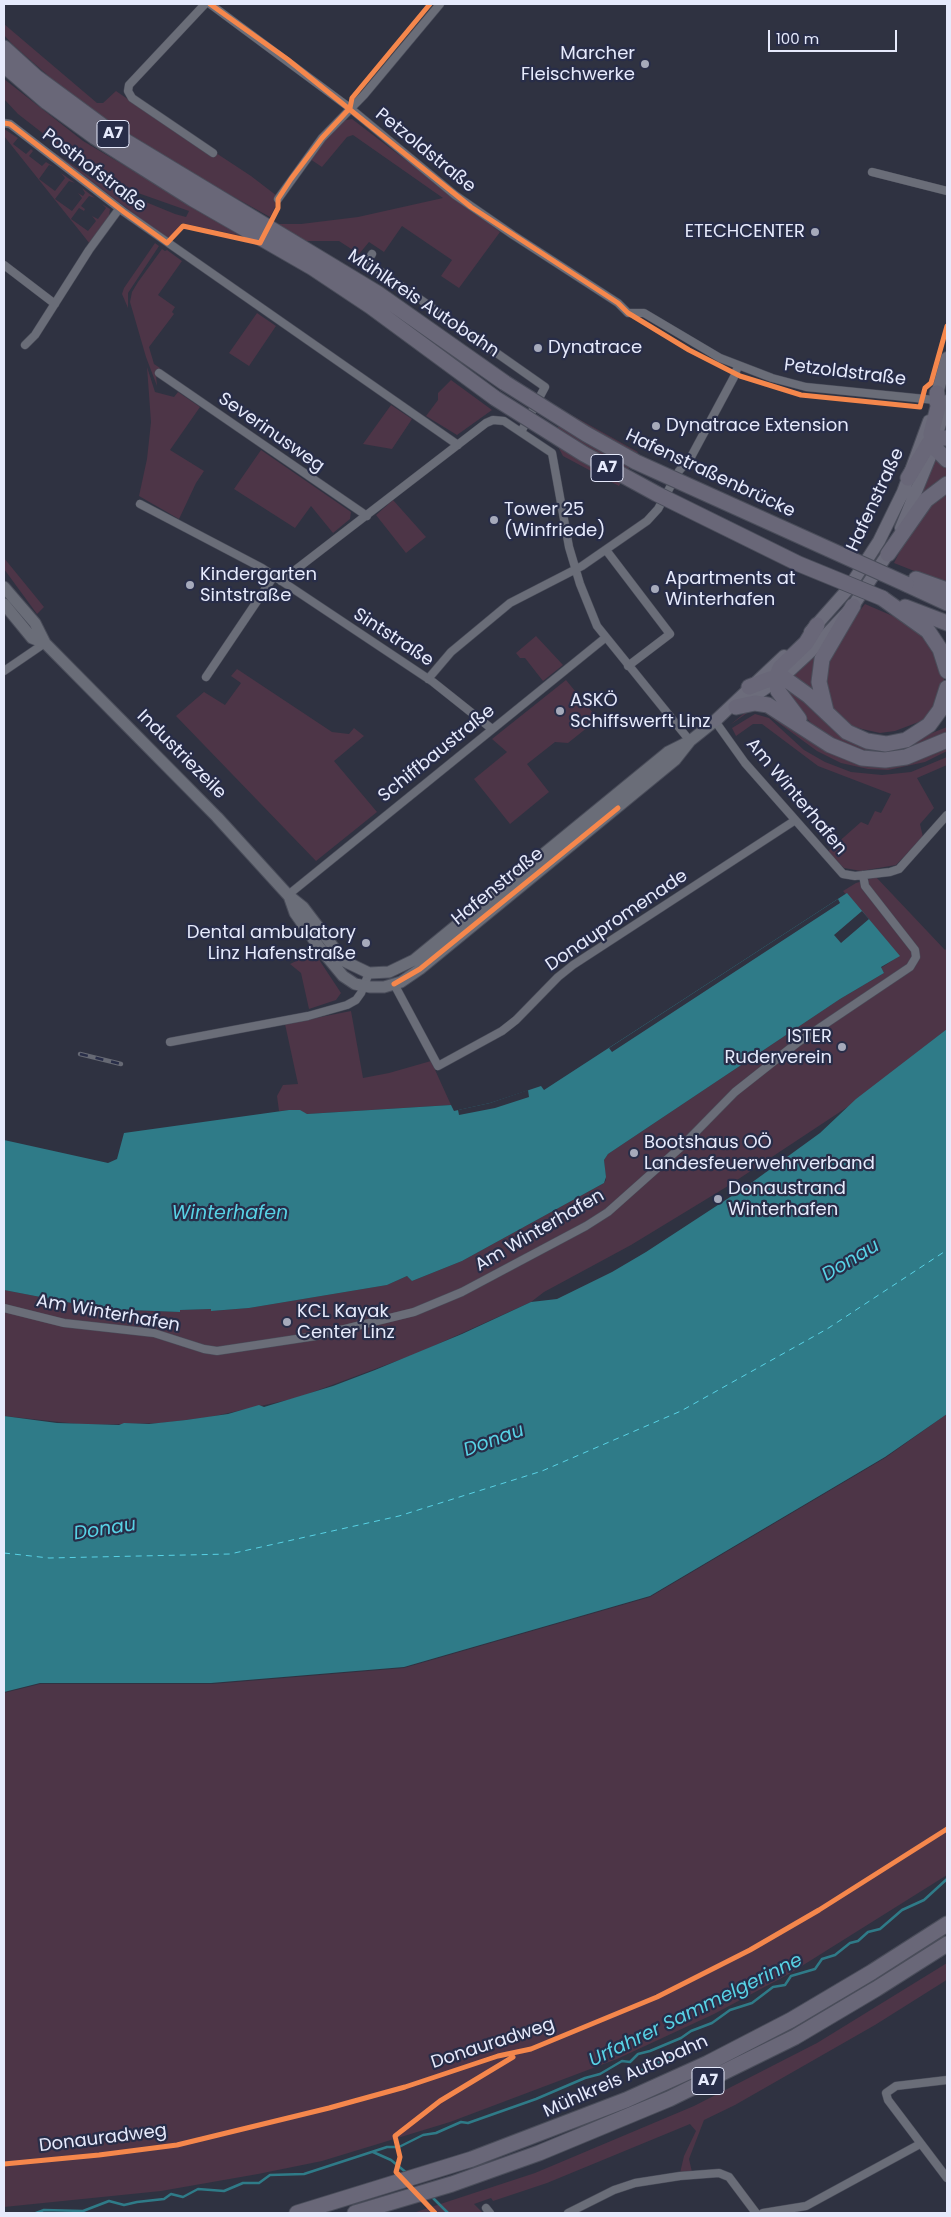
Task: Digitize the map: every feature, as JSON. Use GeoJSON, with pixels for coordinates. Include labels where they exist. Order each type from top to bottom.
{"type":"FeatureCollection","features":[{"type":"Feature","properties":{"kind":"highway","name":"A7"},"geometry":{"type":"LineString","coordinates":[[4,48],[42,81],[112,133],[231,207],[316,263]]}},
{"type":"Feature","properties":{"kind":"highway","name":"A7"},"geometry":{"type":"LineString","coordinates":[[4,65],[46,102],[95,137],[193,199],[316,263]]}},
{"type":"Feature","properties":{"kind":"highway","name":"Mühlkreis Autobahn"},"geometry":{"type":"LineString","coordinates":[[316,263],[425,324],[505,383]]}},
{"type":"Feature","properties":{"kind":"highway","name":"Mühlkreis Autobahn"},"geometry":{"type":"LineString","coordinates":[[316,263],[370,306],[495,398],[584,454],[649,490],[792,560],[889,602]]}},
{"type":"Feature","properties":{"kind":"highway","name":"Hafenstraßenbrücke"},"geometry":{"type":"LineString","coordinates":[[505,383],[578,429],[636,462],[724,504],[944,597]]}},
{"type":"Feature","properties":{"kind":"highway"},"geometry":{"type":"LineString","coordinates":[[940,398],[931,432],[947,460]]}},
{"type":"Feature","properties":{"kind":"highway"},"geometry":{"type":"LineString","coordinates":[[908,478],[923,451],[937,441]]}},
{"type":"Feature","properties":{"kind":"highway"},"geometry":{"type":"LineString","coordinates":[[888,554],[926,500],[947,484]]}},
{"type":"Feature","properties":{"kind":"highway","name":"A7"},"geometry":{"type":"LineString","coordinates":[[889,602],[947,622]]}},
{"type":"Feature","properties":{"kind":"highway"},"geometry":{"type":"LineString","coordinates":[[889,602],[928,631],[940,649],[947,670]]}},
{"type":"Feature","properties":{"kind":"highway"},"geometry":{"type":"LineString","coordinates":[[827,712],[820,688],[821,666],[828,647],[853,606]]}},
{"type":"Feature","properties":{"kind":"highway"},"geometry":{"type":"LineString","coordinates":[[916,611],[947,630]]}},
{"type":"Feature","properties":{"kind":"highway"},"geometry":{"type":"LineString","coordinates":[[806,728],[780,695],[777,679],[780,668],[806,644],[817,625]]}},
{"type":"Feature","properties":{"kind":"highway"},"geometry":{"type":"LineString","coordinates":[[749,687],[777,679],[796,685],[827,712],[840,727],[854,736],[876,743],[895,743],[914,736],[929,725],[940,710],[947,688]]}},
{"type":"Feature","properties":{"kind":"highway"},"geometry":{"type":"LineString","coordinates":[[736,707],[764,703],[774,707],[839,749],[874,759],[906,757],[947,740]]}},
{"type":"Feature","properties":{"kind":"highway","name":"Mühlkreis Autobahn"},"geometry":{"type":"LineString","coordinates":[[297,2213],[440,2170],[562,2127],[708,2063],[832,1996],[947,1924]]}},
{"type":"Feature","properties":{"kind":"highway","name":"Mühlkreis Autobahn"},"geometry":{"type":"LineString","coordinates":[[355,2213],[452,2184],[586,2135],[711,2079],[795,2037],[947,1944]]}},
{"type":"Feature","properties":{"kind":"main road","name":"Hafenstraße"},"geometry":{"type":"LineString","coordinates":[[364,986],[376,988],[394,984],[420,969],[675,760],[690,741],[817,625],[859,575],[888,523],[940,398],[947,358]]}},
{"type":"Feature","properties":{"kind":"main road","name":"Hafenstraße"},"geometry":{"type":"LineString","coordinates":[[715,720],[777,679],[811,652],[853,606],[888,554],[917,491],[937,441]]}},
{"type":"Feature","properties":{"kind":"main road","name":"Industriezeile"},"geometry":{"type":"LineString","coordinates":[[4,587],[35,623],[44,643],[217,817],[288,895]]}},
{"type":"Feature","properties":{"kind":"main road","name":"Industriezeile"},"geometry":{"type":"LineString","coordinates":[[4,604],[32,638],[44,643]]}},
{"type":"Feature","properties":{"kind":"main road","name":"Hafenstraße"},"geometry":{"type":"LineString","coordinates":[[369,973],[389,972],[414,960],[668,752],[690,741]]}},
{"type":"Feature","properties":{"kind":"main road"},"geometry":{"type":"LineString","coordinates":[[288,895],[303,907],[344,961],[369,973]]}},
{"type":"Feature","properties":{"kind":"main road"},"geometry":{"type":"LineString","coordinates":[[288,895],[295,913],[333,966],[352,982],[364,986]]}},
{"type":"Feature","properties":{"kind":"street"},"geometry":{"type":"LineString","coordinates":[[205,4],[129,84],[130,94],[213,154]]}},
{"type":"Feature","properties":{"kind":"street","name":"Petzoldstraße"},"geometry":{"type":"LineString","coordinates":[[210,4],[350,108],[455,195],[520,240],[618,303],[628,313],[644,313],[698,346],[738,366],[806,387],[940,398]]}},
{"type":"Feature","properties":{"kind":"street"},"geometry":{"type":"LineString","coordinates":[[278,199],[318,143],[440,4]]}},
{"type":"Feature","properties":{"kind":"street","name":"Posthofstraße"},"geometry":{"type":"LineString","coordinates":[[4,123],[10,124],[119,209],[458,445]]}},
{"type":"Feature","properties":{"kind":"street"},"geometry":{"type":"LineString","coordinates":[[872,172],[947,191]]}},
{"type":"Feature","properties":{"kind":"street"},"geometry":{"type":"LineString","coordinates":[[25,345],[36,335],[119,209]]}},
{"type":"Feature","properties":{"kind":"street"},"geometry":{"type":"LineString","coordinates":[[372,254],[367,262],[545,387],[521,432]]}},
{"type":"Feature","properties":{"kind":"street"},"geometry":{"type":"LineString","coordinates":[[4,265],[55,304]]}},
{"type":"Feature","properties":{"kind":"street"},"geometry":{"type":"LineString","coordinates":[[428,679],[452,652],[510,603],[576,569],[606,550],[640,527],[658,509],[679,471],[691,457],[734,378],[738,366]]}},
{"type":"Feature","properties":{"kind":"street","name":"Severinusweg"},"geometry":{"type":"LineString","coordinates":[[159,373],[367,516]]}},
{"type":"Feature","properties":{"kind":"street"},"geometry":{"type":"LineString","coordinates":[[206,677],[278,579],[367,516],[493,420],[504,421],[550,451],[554,456],[565,527],[590,611],[605,638],[690,741]]}},
{"type":"Feature","properties":{"kind":"street","name":"Sintstraße"},"geometry":{"type":"LineString","coordinates":[[140,504],[278,579],[428,679],[492,729]]}},
{"type":"Feature","properties":{"kind":"street"},"geometry":{"type":"LineString","coordinates":[[606,550],[670,634],[628,666]]}},
{"type":"Feature","properties":{"kind":"street","name":"Schiffbaustraße"},"geometry":{"type":"LineString","coordinates":[[288,895],[605,638]]}},
{"type":"Feature","properties":{"kind":"street"},"geometry":{"type":"LineString","coordinates":[[4,671],[44,643]]}},
{"type":"Feature","properties":{"kind":"street","name":"Am Winterhafen"},"geometry":{"type":"LineString","coordinates":[[715,720],[744,763],[838,870],[849,876],[892,872],[903,867],[947,815]]}},
{"type":"Feature","properties":{"kind":"street","name":"Donaupromenade"},"geometry":{"type":"LineString","coordinates":[[394,984],[438,1066],[502,1031],[516,1020],[558,977],[574,965],[794,821]]}},
{"type":"Feature","properties":{"kind":"street","name":"Am Winterhafen"},"geometry":{"type":"LineString","coordinates":[[4,1308],[64,1323],[154,1333],[204,1350],[222,1351],[316,1336],[386,1319],[428,1306],[462,1292],[586,1226],[608,1212],[681,1147],[735,1092],[797,1043],[910,967],[916,957],[914,948],[865,886],[863,875]]}},
{"type":"Feature","properties":{"kind":"street"},"geometry":{"type":"LineString","coordinates":[[170,1042],[326,1012],[353,1002],[364,986],[369,973]]}},
{"type":"Feature","properties":{"kind":"street"},"geometry":{"type":"LineString","coordinates":[[947,2080],[896,2086],[886,2093],[888,2100],[947,2178]]}},
{"type":"Feature","properties":{"kind":"street"},"geometry":{"type":"LineString","coordinates":[[763,2213],[806,2206],[920,2144]]}},
{"type":"Feature","properties":{"kind":"street"},"geometry":{"type":"LineString","coordinates":[[568,2213],[608,2193],[635,2183],[680,2176],[719,2173],[729,2177],[756,2213]]}},
{"type":"Feature","properties":{"kind":"shaded area"},"geometry":{"type":"Polygon","coordinates":[[[4,24],[97,103],[103,103],[116,91],[212,157],[216,153],[251,176],[277,196],[275,207],[270,217],[187,171],[92,110],[13,45],[4,35],[4,24]]]}},
{"type":"Feature","properties":{"kind":"shaded area"},"geometry":{"type":"Polygon","coordinates":[[[4,79],[83,141],[208,215],[253,224],[301,224],[358,217],[443,198],[353,135],[347,137],[322,167],[310,159],[335,127],[342,121],[352,119],[500,232],[459,288],[441,276],[452,260],[402,226],[384,252],[369,242],[359,254],[339,241],[306,241],[296,235],[251,238],[182,223],[171,237],[166,238],[42,144],[93,179],[114,189],[175,214],[186,217],[189,211],[138,193],[109,179],[63,149],[18,114],[4,99],[4,79]]]}},
{"type":"Feature","properties":{"kind":"shaded area"},"geometry":{"type":"Polygon","coordinates":[[[4,129],[18,138],[13,144],[26,154],[31,149],[33,151],[29,156],[42,166],[46,162],[54,167],[49,165],[39,179],[55,191],[65,178],[61,173],[75,183],[69,181],[55,199],[72,211],[82,198],[78,193],[83,196],[85,193],[82,188],[95,198],[89,196],[81,206],[85,209],[84,211],[79,208],[71,219],[88,231],[96,221],[92,216],[98,219],[106,208],[102,204],[110,209],[109,216],[90,244],[4,136],[4,129]]]}},
{"type":"Feature","properties":{"kind":"shaded area"},"geometry":{"type":"Polygon","coordinates":[[[155,243],[159,246],[128,293],[128,308],[122,294],[124,288],[155,243]]]}},
{"type":"Feature","properties":{"kind":"shaded area"},"geometry":{"type":"Polygon","coordinates":[[[162,249],[167,250],[182,261],[158,295],[175,307],[172,312],[174,314],[149,347],[154,364],[160,368],[156,375],[157,386],[146,357],[130,302],[132,292],[138,282],[162,249]]]}},
{"type":"Feature","properties":{"kind":"shaded area"},"geometry":{"type":"Polygon","coordinates":[[[257,313],[276,326],[249,366],[229,353],[257,313]]]}},
{"type":"Feature","properties":{"kind":"shaded area"},"geometry":{"type":"Polygon","coordinates":[[[147,367],[155,392],[174,397],[178,392],[200,407],[170,450],[204,471],[196,483],[179,519],[139,496],[147,459],[151,422],[147,367]]]}},
{"type":"Feature","properties":{"kind":"shaded area"},"geometry":{"type":"Polygon","coordinates":[[[451,380],[492,410],[457,435],[426,416],[438,400],[438,393],[451,380]]]}},
{"type":"Feature","properties":{"kind":"shaded area"},"geometry":{"type":"Polygon","coordinates":[[[391,405],[412,419],[392,449],[363,444],[391,405]]]}},
{"type":"Feature","properties":{"kind":"shaded area"},"geometry":{"type":"Polygon","coordinates":[[[566,412],[638,452],[619,486],[563,456],[553,437],[566,412]]]}},
{"type":"Feature","properties":{"kind":"shaded area"},"geometry":{"type":"Polygon","coordinates":[[[261,450],[351,512],[350,519],[333,533],[311,506],[295,528],[234,489],[261,450]]]}},
{"type":"Feature","properties":{"kind":"shaded area"},"geometry":{"type":"Polygon","coordinates":[[[936,459],[947,465],[947,479],[919,501],[936,459]]]}},
{"type":"Feature","properties":{"kind":"shaded area"},"geometry":{"type":"Polygon","coordinates":[[[947,487],[947,584],[894,563],[912,527],[947,487]]]}},
{"type":"Feature","properties":{"kind":"shaded area"},"geometry":{"type":"Polygon","coordinates":[[[393,500],[426,537],[406,553],[376,515],[393,500]]]}},
{"type":"Feature","properties":{"kind":"shaded area"},"geometry":{"type":"Polygon","coordinates":[[[4,558],[44,607],[37,614],[4,569],[4,558]]]}},
{"type":"Feature","properties":{"kind":"shaded area"},"geometry":{"type":"Polygon","coordinates":[[[865,604],[895,617],[927,637],[944,674],[941,700],[924,720],[895,731],[880,733],[847,724],[834,715],[822,681],[829,650],[865,604]]]}},
{"type":"Feature","properties":{"kind":"shaded area"},"geometry":{"type":"Polygon","coordinates":[[[536,636],[563,665],[543,681],[525,658],[520,658],[516,653],[536,636]]]}},
{"type":"Feature","properties":{"kind":"shaded area"},"geometry":{"type":"Polygon","coordinates":[[[825,644],[820,702],[793,675],[825,644]]]}},
{"type":"Feature","properties":{"kind":"shaded area"},"geometry":{"type":"Polygon","coordinates":[[[237,669],[332,732],[349,734],[354,728],[364,736],[334,761],[377,812],[316,861],[176,716],[204,692],[225,705],[241,683],[231,676],[237,669]]]}},
{"type":"Feature","properties":{"kind":"shaded area"},"geometry":{"type":"Polygon","coordinates":[[[566,680],[598,719],[568,743],[555,742],[527,764],[549,792],[510,824],[474,779],[507,752],[492,739],[566,680]]]}},
{"type":"Feature","properties":{"kind":"shaded area"},"geometry":{"type":"Polygon","coordinates":[[[784,683],[822,716],[897,747],[947,727],[947,734],[895,754],[854,750],[832,740],[812,724],[783,693],[784,683]]]}},
{"type":"Feature","properties":{"kind":"shaded area"},"geometry":{"type":"Polygon","coordinates":[[[758,707],[820,748],[843,759],[869,765],[947,746],[947,751],[925,762],[888,770],[868,769],[841,763],[817,751],[761,710],[747,713],[730,725],[747,711],[758,707]]]}},
{"type":"Feature","properties":{"kind":"shaded area"},"geometry":{"type":"Polygon","coordinates":[[[755,714],[769,718],[804,750],[825,762],[851,772],[882,775],[911,772],[947,757],[947,765],[917,778],[934,808],[920,824],[923,837],[896,865],[861,871],[844,868],[827,852],[861,822],[868,825],[875,811],[881,813],[891,794],[818,766],[762,724],[753,724],[736,736],[732,728],[755,714]]]}},
{"type":"Feature","properties":{"kind":"shaded area"},"geometry":{"type":"Polygon","coordinates":[[[876,877],[945,950],[947,948],[947,1029],[855,1102],[728,1186],[631,1245],[544,1292],[531,1302],[418,1353],[297,1398],[210,1417],[162,1423],[87,1425],[4,1416],[4,1290],[103,1309],[180,1312],[180,1310],[211,1309],[212,1311],[249,1308],[387,1285],[407,1276],[412,1281],[462,1261],[604,1183],[606,1180],[604,1160],[608,1154],[840,999],[884,973],[881,968],[899,956],[843,891],[856,883],[876,877]]]}},
{"type":"Feature","properties":{"kind":"shaded area"},"geometry":{"type":"Polygon","coordinates":[[[314,952],[341,993],[336,1000],[309,1009],[301,973],[290,964],[314,952]]]}},
{"type":"Feature","properties":{"kind":"shaded area"},"geometry":{"type":"Polygon","coordinates":[[[351,1011],[363,1078],[431,1061],[451,1105],[307,1114],[289,1110],[279,1111],[277,1096],[283,1085],[298,1084],[285,1024],[351,1011]]]}},
{"type":"Feature","properties":{"kind":"shaded area"},"geometry":{"type":"Polygon","coordinates":[[[947,1414],[947,1875],[789,1974],[714,2014],[617,2059],[450,2122],[322,2161],[258,2174],[161,2191],[4,2207],[4,1693],[40,1684],[212,1684],[404,1668],[650,1597],[885,1458],[947,1414]]]}},
{"type":"Feature","properties":{"kind":"shaded area"},"geometry":{"type":"Polygon","coordinates":[[[947,1963],[947,1979],[945,1981],[875,2025],[735,2105],[704,2120],[689,2159],[692,2172],[680,2173],[684,2156],[696,2131],[690,2124],[547,2183],[493,2201],[491,2198],[474,2204],[483,2213],[413,2213],[535,2173],[694,2106],[817,2043],[947,1963]]]}},
{"type":"Feature","properties":{"kind":"water","name":"Winterhafen"},"geometry":{"type":"Polygon","coordinates":[[[847,893],[900,956],[881,967],[884,973],[840,999],[608,1154],[604,1160],[606,1177],[604,1183],[462,1261],[412,1281],[407,1276],[387,1285],[249,1308],[211,1311],[211,1309],[180,1310],[180,1312],[103,1309],[4,1290],[4,1140],[108,1163],[117,1159],[124,1133],[289,1110],[300,1110],[307,1114],[451,1105],[454,1111],[490,1103],[541,1086],[544,1090],[847,893]]]}},
{"type":"Feature","properties":{"kind":"water","name":"Donau"},"geometry":{"type":"Polygon","coordinates":[[[947,1029],[947,1414],[885,1457],[650,1596],[404,1667],[211,1683],[40,1683],[4,1692],[4,1416],[57,1423],[149,1424],[228,1414],[259,1405],[264,1407],[333,1386],[375,1370],[462,1334],[531,1302],[557,1299],[612,1272],[646,1252],[747,1186],[820,1133],[856,1099],[947,1029]]]}},
{"type":"Feature","properties":{"kind":"water"},"geometry":{"type":"Polygon","coordinates":[[[679,2052],[681,2057],[636,2077],[634,2072],[679,2052]]]}},
{"type":"Feature","properties":{"kind":"pier"},"geometry":{"type":"Polygon","coordinates":[[[838,899],[840,903],[612,1052],[609,1048],[838,899]]]}},
{"type":"Feature","properties":{"kind":"pier"},"geometry":{"type":"Polygon","coordinates":[[[862,911],[869,919],[841,943],[834,935],[862,911]]]}},
{"type":"Feature","properties":{"kind":"pier"},"geometry":{"type":"Polygon","coordinates":[[[528,1090],[529,1097],[495,1108],[459,1115],[458,1110],[490,1103],[528,1090]]]}},
{"type":"Feature","properties":{"kind":"waterway","name":"Urfahrer Sammelgerinne"},"geometry":{"type":"LineString","coordinates":[[36,2213],[44,2210],[83,2211],[109,2201],[124,2205],[164,2199],[171,2194],[183,2197],[198,2189],[224,2191],[243,2183],[259,2183],[270,2175],[304,2174],[387,2147],[399,2147],[423,2135],[436,2133],[461,2122],[468,2123],[536,2099],[585,2078],[600,2074],[622,2061],[630,2062],[638,2054],[681,2038],[691,2031],[712,2023],[730,2010],[752,2003],[773,1987],[785,1985],[791,1976],[815,1969],[822,1959],[835,1955],[850,1943],[858,1941],[868,1932],[880,1929],[902,1910],[924,1900],[947,1879]]}},
{"type":"Feature","properties":{"kind":"waterway"},"geometry":{"type":"LineString","coordinates":[[373,2152],[391,2160],[408,2174]]}},
{"type":"Feature","properties":{"kind":"waterway"},"geometry":{"type":"LineString","coordinates":[[432,2197],[448,2213]]}},
{"type":"Feature","properties":{"kind":"ferry route"},"geometry":{"type":"LineString","coordinates":[[4,1553],[49,1558],[230,1554],[399,1516],[542,1471],[681,1411],[827,1329],[947,1250]]}},
{"type":"Feature","properties":{"kind":"railway"},"geometry":{"type":"LineString","coordinates":[[80,1054],[121,1064]]}},
{"type":"Feature","properties":{"kind":"cycle path"},"geometry":{"type":"LineString","coordinates":[[210,4],[287,59],[471,207],[618,303],[628,313],[689,350],[740,376],[801,395],[920,407],[925,388],[931,383],[947,326]]}},
{"type":"Feature","properties":{"kind":"cycle path"},"geometry":{"type":"LineString","coordinates":[[350,108],[352,98],[430,4]]}},
{"type":"Feature","properties":{"kind":"cycle path"},"geometry":{"type":"LineString","coordinates":[[4,123],[10,124],[167,243],[183,226],[260,243],[278,208],[278,199],[291,179],[322,138],[350,108]]}},
{"type":"Feature","properties":{"kind":"cycle path"},"geometry":{"type":"LineString","coordinates":[[394,984],[420,969],[618,808]]}},
{"type":"Feature","properties":{"kind":"cycle path","name":"Donauradweg"},"geometry":{"type":"LineString","coordinates":[[4,2164],[177,2145],[329,2108],[405,2087],[498,2056],[531,2049],[657,1997],[750,1950],[819,1910],[947,1829]]}},
{"type":"Feature","properties":{"kind":"cycle path","name":"Donauradweg"},"geometry":{"type":"LineString","coordinates":[[435,2213],[396,2172],[400,2157],[395,2136],[440,2101],[513,2057]]}},
{"type":"Feature","properties":{"kind":"place","name":"Marcher Fleischwerke"},"geometry":{"type":"Point","coordinates":[645,64]}},
{"type":"Feature","properties":{"kind":"place","name":"ETECHCENTER"},"geometry":{"type":"Point","coordinates":[815,232]}},
{"type":"Feature","properties":{"kind":"place","name":"Dynatrace"},"geometry":{"type":"Point","coordinates":[538,348]}},
{"type":"Feature","properties":{"kind":"place","name":"Dynatrace Extension"},"geometry":{"type":"Point","coordinates":[656,426]}},
{"type":"Feature","properties":{"kind":"place","name":"Tower 25 (Winfriede)"},"geometry":{"type":"Point","coordinates":[494,520]}},
{"type":"Feature","properties":{"kind":"place","name":"Kindergarten Sintstraße"},"geometry":{"type":"Point","coordinates":[190,585]}},
{"type":"Feature","properties":{"kind":"place","name":"Apartments at Winterhafen"},"geometry":{"type":"Point","coordinates":[655,589]}},
{"type":"Feature","properties":{"kind":"place","name":"ASKÖ Schiffswerft Linz"},"geometry":{"type":"Point","coordinates":[560,711]}},
{"type":"Feature","properties":{"kind":"place","name":"Dental ambulatory Linz Hafenstraße"},"geometry":{"type":"Point","coordinates":[366,943]}},
{"type":"Feature","properties":{"kind":"place","name":"ISTER Ruderverein"},"geometry":{"type":"Point","coordinates":[842,1047]}},
{"type":"Feature","properties":{"kind":"place","name":"Bootshaus OÖ Landesfeuerwehrverband"},"geometry":{"type":"Point","coordinates":[634,1153]}},
{"type":"Feature","properties":{"kind":"place","name":"Donaustrand Winterhafen"},"geometry":{"type":"Point","coordinates":[718,1199]}},
{"type":"Feature","properties":{"kind":"place","name":"KCL Kayak Center Linz"},"geometry":{"type":"Point","coordinates":[287,1322]}}]}
